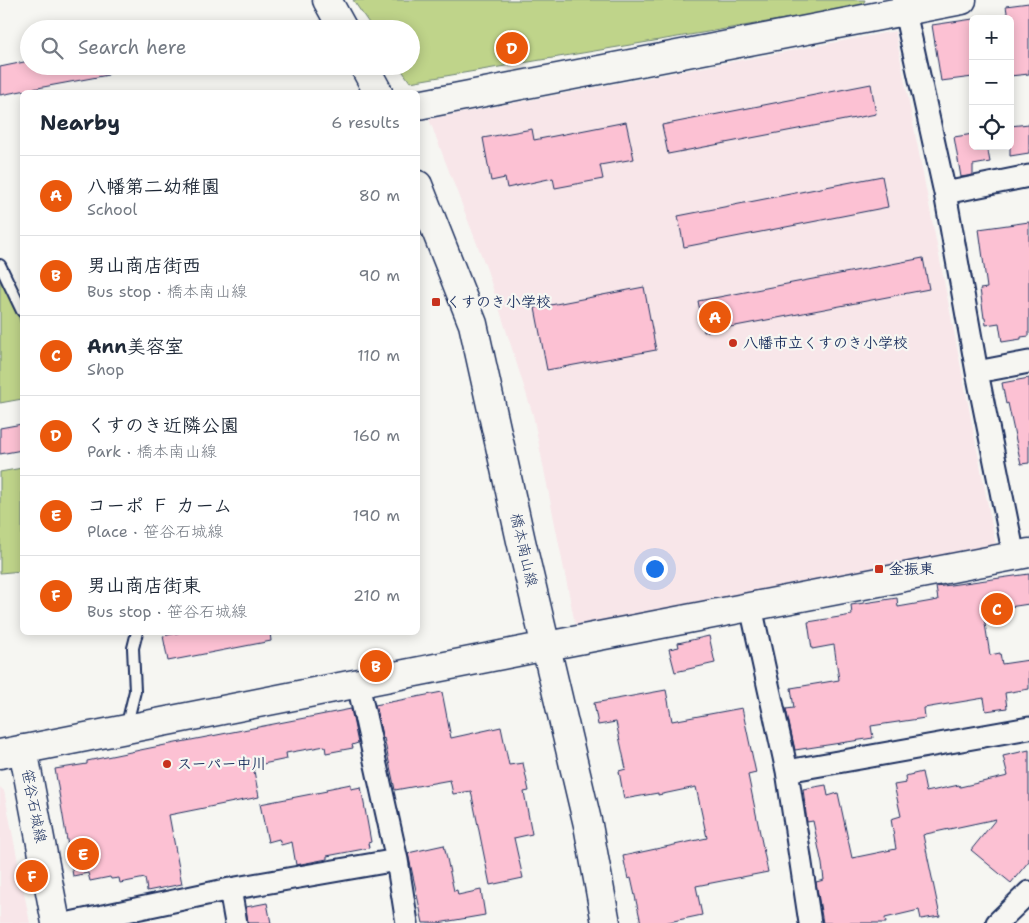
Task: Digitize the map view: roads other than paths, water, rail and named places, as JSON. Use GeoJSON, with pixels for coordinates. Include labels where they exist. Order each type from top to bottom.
{"type":"FeatureCollection","features":[{"type":"Feature","properties":{"kind":"street"},"geometry":{"type":"LineString","coordinates":[[327,0],[338,20]]}},
{"type":"Feature","properties":{"kind":"street"},"geometry":{"type":"LineString","coordinates":[[420,105],[905,6],[962,0]]}},
{"type":"Feature","properties":{"kind":"street"},"geometry":{"type":"LineString","coordinates":[[11,751],[1022,555],[977,372],[945,193],[905,6]]}},
{"type":"Feature","properties":{"kind":"street"},"geometry":{"type":"LineString","coordinates":[[369,75],[377,90]]}},
{"type":"Feature","properties":{"kind":"street"},"geometry":{"type":"LineString","coordinates":[[945,193],[1029,176]]}},
{"type":"Feature","properties":{"kind":"street","name":"橋本南山線"},"geometry":{"type":"LineString","coordinates":[[420,189],[473,324],[521,541],[588,825],[606,923]]}},
{"type":"Feature","properties":{"kind":"street"},"geometry":{"type":"LineString","coordinates":[[977,372],[1029,362]]}},
{"type":"Feature","properties":{"kind":"street"},"geometry":{"type":"LineString","coordinates":[[751,607],[786,771],[810,923]]}},
{"type":"Feature","properties":{"kind":"street"},"geometry":{"type":"LineString","coordinates":[[358,684],[397,860],[407,923]]}},
{"type":"Feature","properties":{"kind":"street"},"geometry":{"type":"LineString","coordinates":[[786,771],[1029,728]]}},
{"type":"Feature","properties":{"kind":"street","name":"笹谷石城線"},"geometry":{"type":"LineString","coordinates":[[11,751],[56,923]]}},
{"type":"Feature","properties":{"kind":"street"},"geometry":{"type":"LineString","coordinates":[[70,923],[230,889],[397,860]]}},
{"type":"Feature","properties":{"kind":"street"},"geometry":{"type":"LineString","coordinates":[[230,889],[236,923]]}},
{"type":"Feature","properties":{"kind":"street"},"geometry":{"type":"LineString","coordinates":[[997,923],[1029,892]]}},
{"type":"Feature","properties":{"kind":"lane"},"geometry":{"type":"LineString","coordinates":[[0,265],[20,307]]}},
{"type":"Feature","properties":{"kind":"lane"},"geometry":{"type":"LineString","coordinates":[[126,729],[135,691],[133,648],[136,635]]}},
{"type":"Feature","properties":{"kind":"place","name":"くすのき近隣公園"},"geometry":{"type":"Point","coordinates":[512,48]}},
{"type":"Feature","properties":{"kind":"place","name":"くすのき小学校"},"geometry":{"type":"Point","coordinates":[436,302]}},
{"type":"Feature","properties":{"kind":"place","name":"八幡第二幼稚園"},"geometry":{"type":"Point","coordinates":[715,317]}},
{"type":"Feature","properties":{"kind":"place","name":"八幡市立くすのき小学校"},"geometry":{"type":"Point","coordinates":[733,343]}},
{"type":"Feature","properties":{"kind":"place","name":"金振東"},"geometry":{"type":"Point","coordinates":[879,569]}},
{"type":"Feature","properties":{"kind":"place","name":"Ann美容室"},"geometry":{"type":"Point","coordinates":[997,609]}},
{"type":"Feature","properties":{"kind":"place","name":"男山商店街西"},"geometry":{"type":"Point","coordinates":[376,666]}},
{"type":"Feature","properties":{"kind":"place","name":"スーパー中川"},"geometry":{"type":"Point","coordinates":[167,764]}},
{"type":"Feature","properties":{"kind":"place","name":"コーポ Ｆ カーム"},"geometry":{"type":"Point","coordinates":[83,854]}},
{"type":"Feature","properties":{"kind":"place","name":"男山商店街東"},"geometry":{"type":"Point","coordinates":[32,876]}}]}
